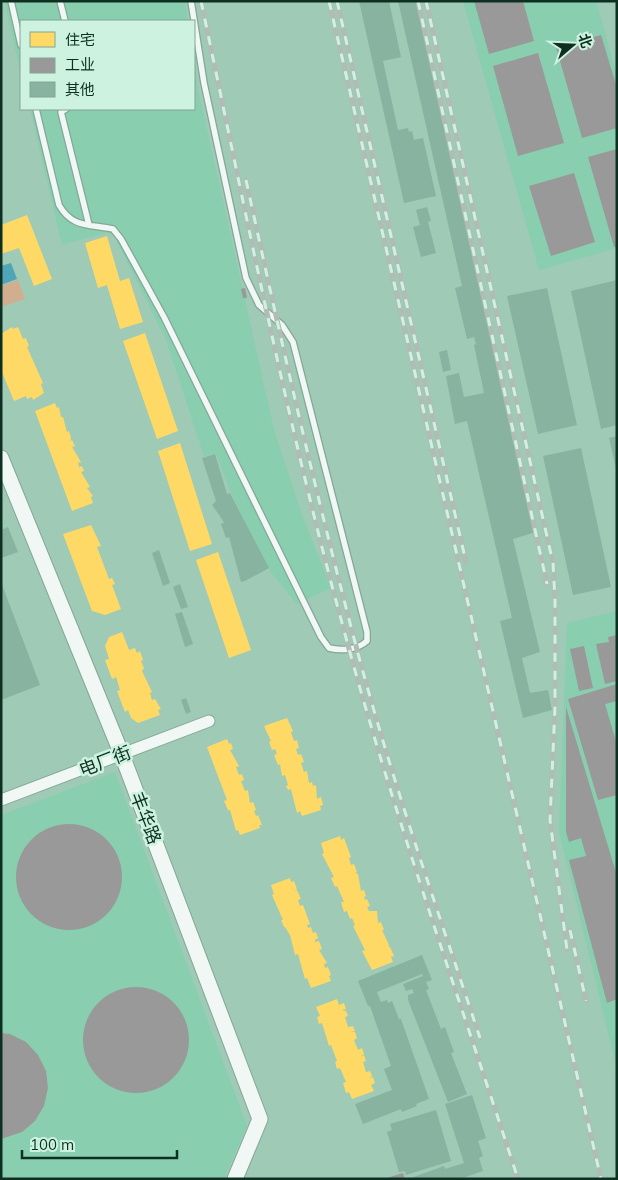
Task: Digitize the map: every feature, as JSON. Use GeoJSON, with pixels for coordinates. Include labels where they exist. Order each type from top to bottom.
{"type":"FeatureCollection","features":[{"type":"Feature","properties":{"kind":"street","name":"丰华路"},"geometry":{"type":"LineString","coordinates":[[1,458],[122,755],[260,1120],[235,1179]]}},
{"type":"Feature","properties":{"kind":"street","name":"电厂街"},"geometry":{"type":"LineString","coordinates":[[1,800],[208,721]]}},
{"type":"Feature","properties":{"kind":"lane"},"geometry":{"type":"LineString","coordinates":[[11,1],[20,42]]}},
{"type":"Feature","properties":{"kind":"lane"},"geometry":{"type":"LineString","coordinates":[[60,1],[65,20]]}},
{"type":"Feature","properties":{"kind":"lane"},"geometry":{"type":"LineString","coordinates":[[191,1],[194,20]]}},
{"type":"Feature","properties":{"kind":"lane"},"geometry":{"type":"LineString","coordinates":[[36,110],[59,205],[72,222],[113,229],[121,239],[164,317],[321,638],[329,648],[338,650],[361,646],[367,642],[367,632],[294,342],[282,325],[259,305],[246,278],[204,83],[195,26]]}},
{"type":"Feature","properties":{"kind":"lane"},"geometry":{"type":"LineString","coordinates":[[64,110],[61,112],[89,224]]}},
{"type":"Feature","properties":{"kind":"shaded area"},"geometry":{"type":"Polygon","coordinates":[[[4,1],[185,1],[188,20],[20,20],[20,70],[4,1]]]}},
{"type":"Feature","properties":{"kind":"shaded area"},"geometry":{"type":"Polygon","coordinates":[[[463,1],[596,1],[617,76],[617,248],[539,270],[463,1]]]}},
{"type":"Feature","properties":{"kind":"shaded area"},"geometry":{"type":"Polygon","coordinates":[[[195,70],[274,430],[301,512],[331,588],[297,604],[270,571],[230,491],[216,453],[204,456],[166,340],[113,234],[104,233],[62,245],[30,110],[195,110],[195,70]]]}},
{"type":"Feature","properties":{"kind":"shaded area"},"geometry":{"type":"Polygon","coordinates":[[[18,280],[25,299],[1,307],[1,286],[18,280]]]}},
{"type":"Feature","properties":{"kind":"shaded area"},"geometry":{"type":"Polygon","coordinates":[[[617,611],[617,1069],[559,832],[567,623],[617,611]]]}},
{"type":"Feature","properties":{"kind":"shaded area"},"geometry":{"type":"Polygon","coordinates":[[[115,772],[247,1126],[224,1179],[1,1179],[1,815],[115,772]]]}},
{"type":"Feature","properties":{"kind":"water"},"geometry":{"type":"Polygon","coordinates":[[[11,263],[17,279],[1,285],[1,266],[11,263]]]}},
{"type":"Feature","properties":{"kind":"building: 住宅"},"geometry":{"type":"Polygon","coordinates":[[[27,215],[52,279],[34,286],[19,248],[1,254],[1,225],[27,215]]]}},
{"type":"Feature","properties":{"kind":"building: 住宅"},"geometry":{"type":"Polygon","coordinates":[[[107,236],[120,281],[129,278],[143,322],[120,329],[107,285],[98,288],[85,243],[107,236]]]}},
{"type":"Feature","properties":{"kind":"building: 住宅"},"geometry":{"type":"Polygon","coordinates":[[[12,327],[13,329],[18,327],[23,339],[26,338],[29,346],[27,347],[43,383],[41,384],[44,393],[33,400],[32,397],[27,399],[26,396],[14,401],[1,370],[1,334],[12,327]]]}},
{"type":"Feature","properties":{"kind":"building: 住宅"},"geometry":{"type":"Polygon","coordinates":[[[145,333],[178,431],[157,439],[123,341],[145,333]]]}},
{"type":"Feature","properties":{"kind":"building: 住宅"},"geometry":{"type":"Polygon","coordinates":[[[55,403],[57,408],[59,407],[67,432],[69,431],[70,441],[72,440],[75,446],[72,447],[81,462],[78,463],[79,467],[82,466],[84,471],[81,472],[90,487],[87,488],[93,496],[91,497],[93,503],[72,511],[35,411],[55,403]]]}},
{"type":"Feature","properties":{"kind":"building: 住宅"},"geometry":{"type":"Polygon","coordinates":[[[180,443],[212,544],[190,551],[158,451],[180,443]]]}},
{"type":"Feature","properties":{"kind":"building: 住宅"},"geometry":{"type":"Polygon","coordinates":[[[91,525],[101,546],[97,547],[109,579],[112,578],[115,584],[112,585],[121,609],[105,615],[92,611],[63,534],[91,525]]]}},
{"type":"Feature","properties":{"kind":"building: 住宅"},"geometry":{"type":"Polygon","coordinates":[[[218,552],[251,650],[229,658],[196,560],[218,552]]]}},
{"type":"Feature","properties":{"kind":"building: 住宅"},"geometry":{"type":"Polygon","coordinates":[[[122,632],[129,650],[135,648],[137,653],[140,651],[144,668],[142,671],[152,692],[150,693],[152,700],[155,699],[161,709],[158,710],[160,715],[138,723],[131,718],[128,710],[125,712],[117,691],[120,690],[116,677],[112,679],[105,660],[109,659],[105,646],[109,637],[122,632]]]}},
{"type":"Feature","properties":{"kind":"building: 住宅"},"geometry":{"type":"Polygon","coordinates":[[[287,718],[293,731],[291,732],[294,741],[297,740],[299,748],[296,749],[298,755],[301,754],[304,762],[301,763],[304,772],[307,771],[309,783],[312,782],[313,786],[316,785],[317,799],[321,797],[323,805],[320,806],[321,810],[302,816],[300,811],[297,813],[291,789],[288,790],[286,786],[288,785],[285,775],[282,776],[280,764],[278,765],[274,755],[277,754],[275,749],[272,750],[269,742],[271,741],[264,726],[287,718]]]}},
{"type":"Feature","properties":{"kind":"building: 住宅"},"geometry":{"type":"Polygon","coordinates":[[[227,739],[229,744],[231,743],[233,749],[230,750],[239,766],[236,767],[239,775],[242,774],[244,780],[241,781],[245,791],[248,790],[250,803],[253,802],[256,810],[254,811],[262,825],[259,825],[260,828],[240,835],[238,830],[236,831],[230,810],[228,810],[224,801],[227,800],[207,747],[227,739]]]}},
{"type":"Feature","properties":{"kind":"building: 住宅"},"geometry":{"type":"Polygon","coordinates":[[[340,836],[341,840],[344,838],[351,857],[349,858],[351,865],[354,864],[357,872],[355,873],[358,874],[361,891],[364,890],[365,900],[367,899],[370,906],[367,907],[369,911],[377,911],[378,923],[381,922],[388,946],[394,956],[391,957],[393,962],[372,970],[362,951],[365,950],[353,926],[355,925],[352,918],[350,919],[347,911],[344,912],[341,902],[344,902],[337,886],[335,887],[331,878],[334,877],[322,854],[324,853],[321,843],[340,836]]]}},
{"type":"Feature","properties":{"kind":"building: 住宅"},"geometry":{"type":"Polygon","coordinates":[[[290,878],[291,882],[294,881],[297,889],[294,891],[297,890],[301,899],[298,900],[300,906],[303,905],[310,924],[307,925],[308,928],[311,927],[313,933],[316,932],[318,938],[315,942],[319,941],[322,949],[319,950],[327,963],[324,964],[325,968],[328,967],[331,975],[329,976],[331,981],[311,988],[307,978],[305,979],[298,954],[295,955],[290,935],[284,927],[281,920],[283,920],[272,895],[274,894],[271,885],[290,878]]]}},
{"type":"Feature","properties":{"kind":"building: 住宅"},"geometry":{"type":"Polygon","coordinates":[[[337,999],[339,1005],[344,1003],[346,1009],[342,1010],[346,1011],[348,1016],[345,1017],[348,1027],[353,1026],[355,1031],[351,1032],[355,1032],[357,1038],[354,1040],[358,1050],[362,1048],[364,1054],[360,1057],[364,1055],[366,1061],[363,1062],[366,1072],[370,1071],[372,1076],[369,1079],[373,1077],[375,1083],[371,1085],[374,1091],[352,1099],[349,1092],[346,1093],[343,1083],[346,1082],[340,1068],[337,1069],[335,1062],[337,1061],[331,1045],[329,1046],[322,1023],[319,1024],[317,1017],[320,1016],[316,1007],[337,999]]]}},
{"type":"Feature","properties":{"kind":"building: 工业"},"geometry":{"type":"Polygon","coordinates":[[[474,1],[523,1],[534,41],[489,54],[474,1]]]}},
{"type":"Feature","properties":{"kind":"building: 工业"},"geometry":{"type":"Polygon","coordinates":[[[601,35],[617,88],[617,128],[582,138],[556,47],[601,35]]]}},
{"type":"Feature","properties":{"kind":"building: 工业"},"geometry":{"type":"Polygon","coordinates":[[[538,53],[564,143],[518,156],[493,66],[538,53]]]}},
{"type":"Feature","properties":{"kind":"building: 工业"},"geometry":{"type":"Polygon","coordinates":[[[617,149],[617,247],[614,247],[588,157],[617,149]]]}},
{"type":"Feature","properties":{"kind":"building: 工业"},"geometry":{"type":"Polygon","coordinates":[[[574,173],[595,242],[551,256],[529,186],[574,173]]]}},
{"type":"Feature","properties":{"kind":"building: 工业"},"geometry":{"type":"Polygon","coordinates":[[[245,288],[247,298],[243,298],[241,289],[245,288]]]}},
{"type":"Feature","properties":{"kind":"building: 工业"},"geometry":{"type":"Polygon","coordinates":[[[617,635],[617,681],[605,684],[596,644],[609,642],[608,637],[617,635]]]}},
{"type":"Feature","properties":{"kind":"building: 工业"},"geometry":{"type":"Polygon","coordinates":[[[584,646],[593,688],[579,691],[570,649],[584,646]]]}},
{"type":"Feature","properties":{"kind":"building: 工业"},"geometry":{"type":"Polygon","coordinates":[[[617,684],[617,701],[605,704],[617,745],[617,795],[598,800],[568,699],[617,684]]]}},
{"type":"Feature","properties":{"kind":"building: 工业"},"geometry":{"type":"Polygon","coordinates":[[[566,707],[617,876],[617,999],[607,1003],[569,860],[586,856],[581,838],[569,842],[566,832],[566,707]]]}},
{"type":"Feature","properties":{"kind":"building: 工业"},"geometry":{"type":"Polygon","coordinates":[[[69,824],[89,828],[107,839],[118,857],[122,877],[118,897],[107,915],[89,926],[69,930],[49,926],[31,915],[20,897],[16,877],[20,857],[31,839],[49,828],[69,824]]]}},
{"type":"Feature","properties":{"kind":"building: 工业"},"geometry":{"type":"Polygon","coordinates":[[[136,987],[156,991],[174,1002],[185,1020],[189,1040],[185,1060],[174,1078],[156,1089],[136,1093],[116,1089],[98,1078],[87,1060],[83,1040],[87,1020],[98,1002],[116,991],[136,987]]]}},
{"type":"Feature","properties":{"kind":"building: 工业"},"geometry":{"type":"Polygon","coordinates":[[[1,1033],[10,1034],[26,1042],[38,1055],[46,1071],[48,1088],[44,1106],[35,1121],[22,1132],[1,1139],[1,1033]]]}},
{"type":"Feature","properties":{"kind":"building: 工业"},"geometry":{"type":"Polygon","coordinates":[[[403,1173],[405,1179],[387,1179],[387,1178],[403,1173]]]}},
{"type":"Feature","properties":{"kind":"building: 其他"},"geometry":{"type":"Polygon","coordinates":[[[359,1],[389,1],[401,57],[383,61],[398,130],[408,128],[409,132],[412,131],[414,140],[423,138],[436,196],[404,203],[359,1]]]}},
{"type":"Feature","properties":{"kind":"building: 其他"},"geometry":{"type":"Polygon","coordinates":[[[398,1],[416,1],[536,532],[513,539],[540,652],[522,658],[530,693],[548,690],[552,710],[523,718],[500,621],[512,618],[467,421],[455,424],[446,376],[459,373],[464,397],[484,393],[474,345],[476,344],[474,337],[467,339],[455,288],[462,286],[398,1]]]}},
{"type":"Feature","properties":{"kind":"building: 其他"},"geometry":{"type":"Polygon","coordinates":[[[427,207],[431,221],[428,222],[436,253],[421,257],[413,227],[420,225],[416,210],[427,207]]]}},
{"type":"Feature","properties":{"kind":"building: 其他"},"geometry":{"type":"Polygon","coordinates":[[[617,280],[617,425],[601,429],[571,291],[617,280]]]}},
{"type":"Feature","properties":{"kind":"building: 其他"},"geometry":{"type":"Polygon","coordinates":[[[547,288],[577,425],[538,434],[507,296],[547,288]]]}},
{"type":"Feature","properties":{"kind":"building: 其他"},"geometry":{"type":"Polygon","coordinates":[[[447,350],[451,370],[443,372],[439,352],[447,350]]]}},
{"type":"Feature","properties":{"kind":"building: 其他"},"geometry":{"type":"Polygon","coordinates":[[[617,436],[617,468],[616,468],[609,438],[617,436]]]}},
{"type":"Feature","properties":{"kind":"building: 其他"},"geometry":{"type":"Polygon","coordinates":[[[581,448],[611,587],[573,595],[543,456],[581,448]]]}},
{"type":"Feature","properties":{"kind":"building: 其他"},"geometry":{"type":"Polygon","coordinates":[[[215,454],[227,494],[230,493],[269,568],[241,582],[229,537],[226,538],[221,524],[224,523],[212,505],[216,501],[202,458],[215,454]]]}},
{"type":"Feature","properties":{"kind":"building: 其他"},"geometry":{"type":"Polygon","coordinates":[[[8,527],[18,552],[1,558],[1,530],[8,527]]]}},
{"type":"Feature","properties":{"kind":"building: 其他"},"geometry":{"type":"Polygon","coordinates":[[[159,550],[170,583],[163,586],[152,553],[159,550]]]}},
{"type":"Feature","properties":{"kind":"building: 其他"},"geometry":{"type":"Polygon","coordinates":[[[1,582],[40,685],[1,700],[1,582]]]}},
{"type":"Feature","properties":{"kind":"building: 其他"},"geometry":{"type":"Polygon","coordinates":[[[180,584],[188,607],[181,609],[173,587],[180,584]]]}},
{"type":"Feature","properties":{"kind":"building: 其他"},"geometry":{"type":"Polygon","coordinates":[[[182,612],[193,644],[185,647],[175,614],[182,612]]]}},
{"type":"Feature","properties":{"kind":"building: 其他"},"geometry":{"type":"Polygon","coordinates":[[[186,698],[191,712],[186,714],[181,700],[186,698]]]}},
{"type":"Feature","properties":{"kind":"building: 其他"},"geometry":{"type":"Polygon","coordinates":[[[422,955],[432,980],[426,982],[429,989],[426,990],[441,1029],[445,1027],[454,1052],[451,1053],[467,1094],[448,1102],[408,1000],[408,995],[414,993],[412,989],[406,991],[403,984],[423,976],[422,974],[377,992],[381,1002],[387,1000],[388,1003],[392,1001],[399,1019],[401,1019],[429,1099],[402,1112],[401,1109],[363,1124],[355,1104],[392,1090],[384,1069],[391,1066],[370,1006],[368,1006],[358,981],[422,955]]]}},
{"type":"Feature","properties":{"kind":"building: 其他"},"geometry":{"type":"Polygon","coordinates":[[[472,1095],[486,1138],[478,1141],[483,1156],[479,1158],[483,1171],[460,1179],[408,1179],[444,1166],[445,1169],[464,1163],[445,1104],[472,1095]]]}},
{"type":"Feature","properties":{"kind":"building: 其他"},"geometry":{"type":"Polygon","coordinates":[[[436,1110],[451,1161],[406,1175],[405,1171],[399,1172],[387,1132],[392,1130],[390,1124],[436,1110]]]}},
{"type":"Feature","properties":{"kind":"railway"},"geometry":{"type":"LineString","coordinates":[[201,1],[284,391],[342,623],[361,693],[404,833],[518,1179]]}},
{"type":"Feature","properties":{"kind":"railway"},"geometry":{"type":"LineString","coordinates":[[329,1],[601,1179]]}},
{"type":"Feature","properties":{"kind":"railway"},"geometry":{"type":"LineString","coordinates":[[337,1],[466,562]]}},
{"type":"Feature","properties":{"kind":"railway"},"geometry":{"type":"LineString","coordinates":[[418,1],[547,584]]}},
{"type":"Feature","properties":{"kind":"railway"},"geometry":{"type":"LineString","coordinates":[[426,1],[553,563],[555,707],[550,820],[567,950]]}},
{"type":"Feature","properties":{"kind":"railway"},"geometry":{"type":"LineString","coordinates":[[246,180],[308,455],[363,672],[411,830],[480,1038]]}},
{"type":"Feature","properties":{"kind":"railway"},"geometry":{"type":"LineString","coordinates":[[570,930],[586,1001]]}}]}
